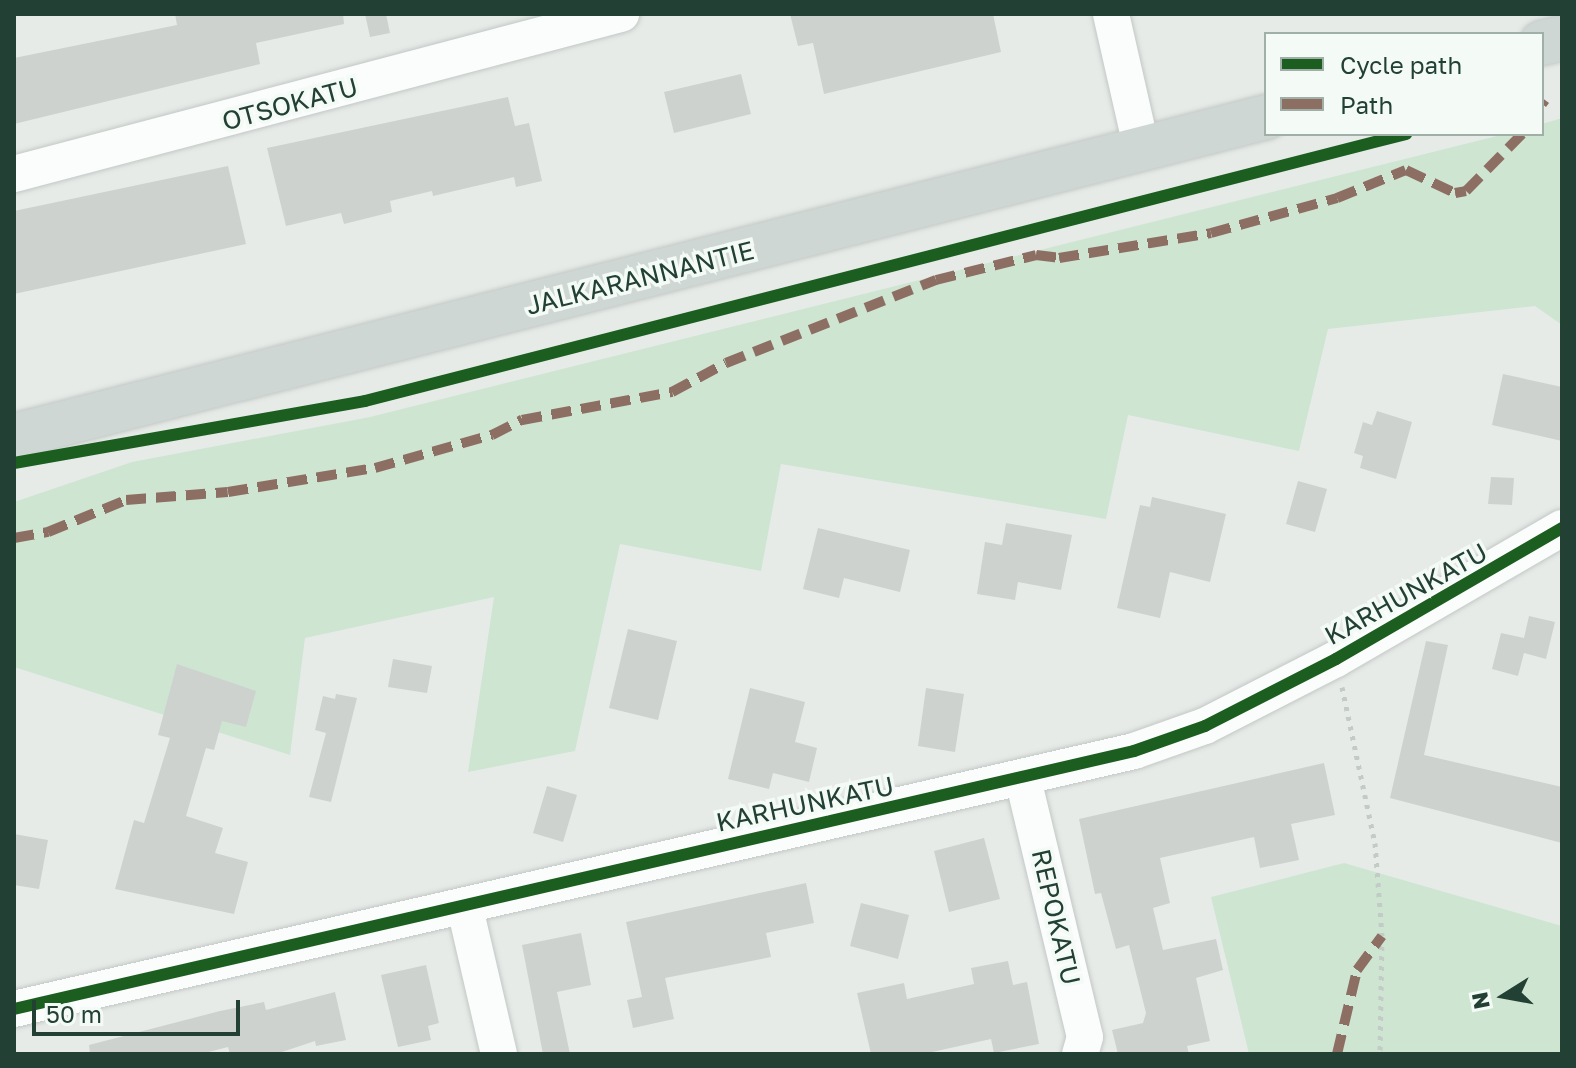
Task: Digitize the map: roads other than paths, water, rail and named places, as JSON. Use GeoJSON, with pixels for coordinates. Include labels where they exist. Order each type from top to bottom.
{"type":"FeatureCollection","features":[{"type":"Feature","properties":{"kind":"main road","name":"JALKARANNANTIE"},"geometry":{"type":"LineString","coordinates":[[14,436],[1264,118]]}},
{"type":"Feature","properties":{"kind":"street","name":"OTSOKATU"},"geometry":{"type":"LineString","coordinates":[[14,174],[621,14]]}},
{"type":"Feature","properties":{"kind":"street"},"geometry":{"type":"LineString","coordinates":[[1111,14],[1142,150]]}},
{"type":"Feature","properties":{"kind":"street","name":"KARHUNKATU"},"geometry":{"type":"LineString","coordinates":[[14,1009],[1023,779],[1205,726],[1336,659],[1562,528]]}},
{"type":"Feature","properties":{"kind":"street","name":"REPOKATU"},"geometry":{"type":"LineString","coordinates":[[1023,779],[1085,1037],[1080,1054]]}},
{"type":"Feature","properties":{"kind":"street"},"geometry":{"type":"LineString","coordinates":[[465,908],[499,1054]]}}]}
